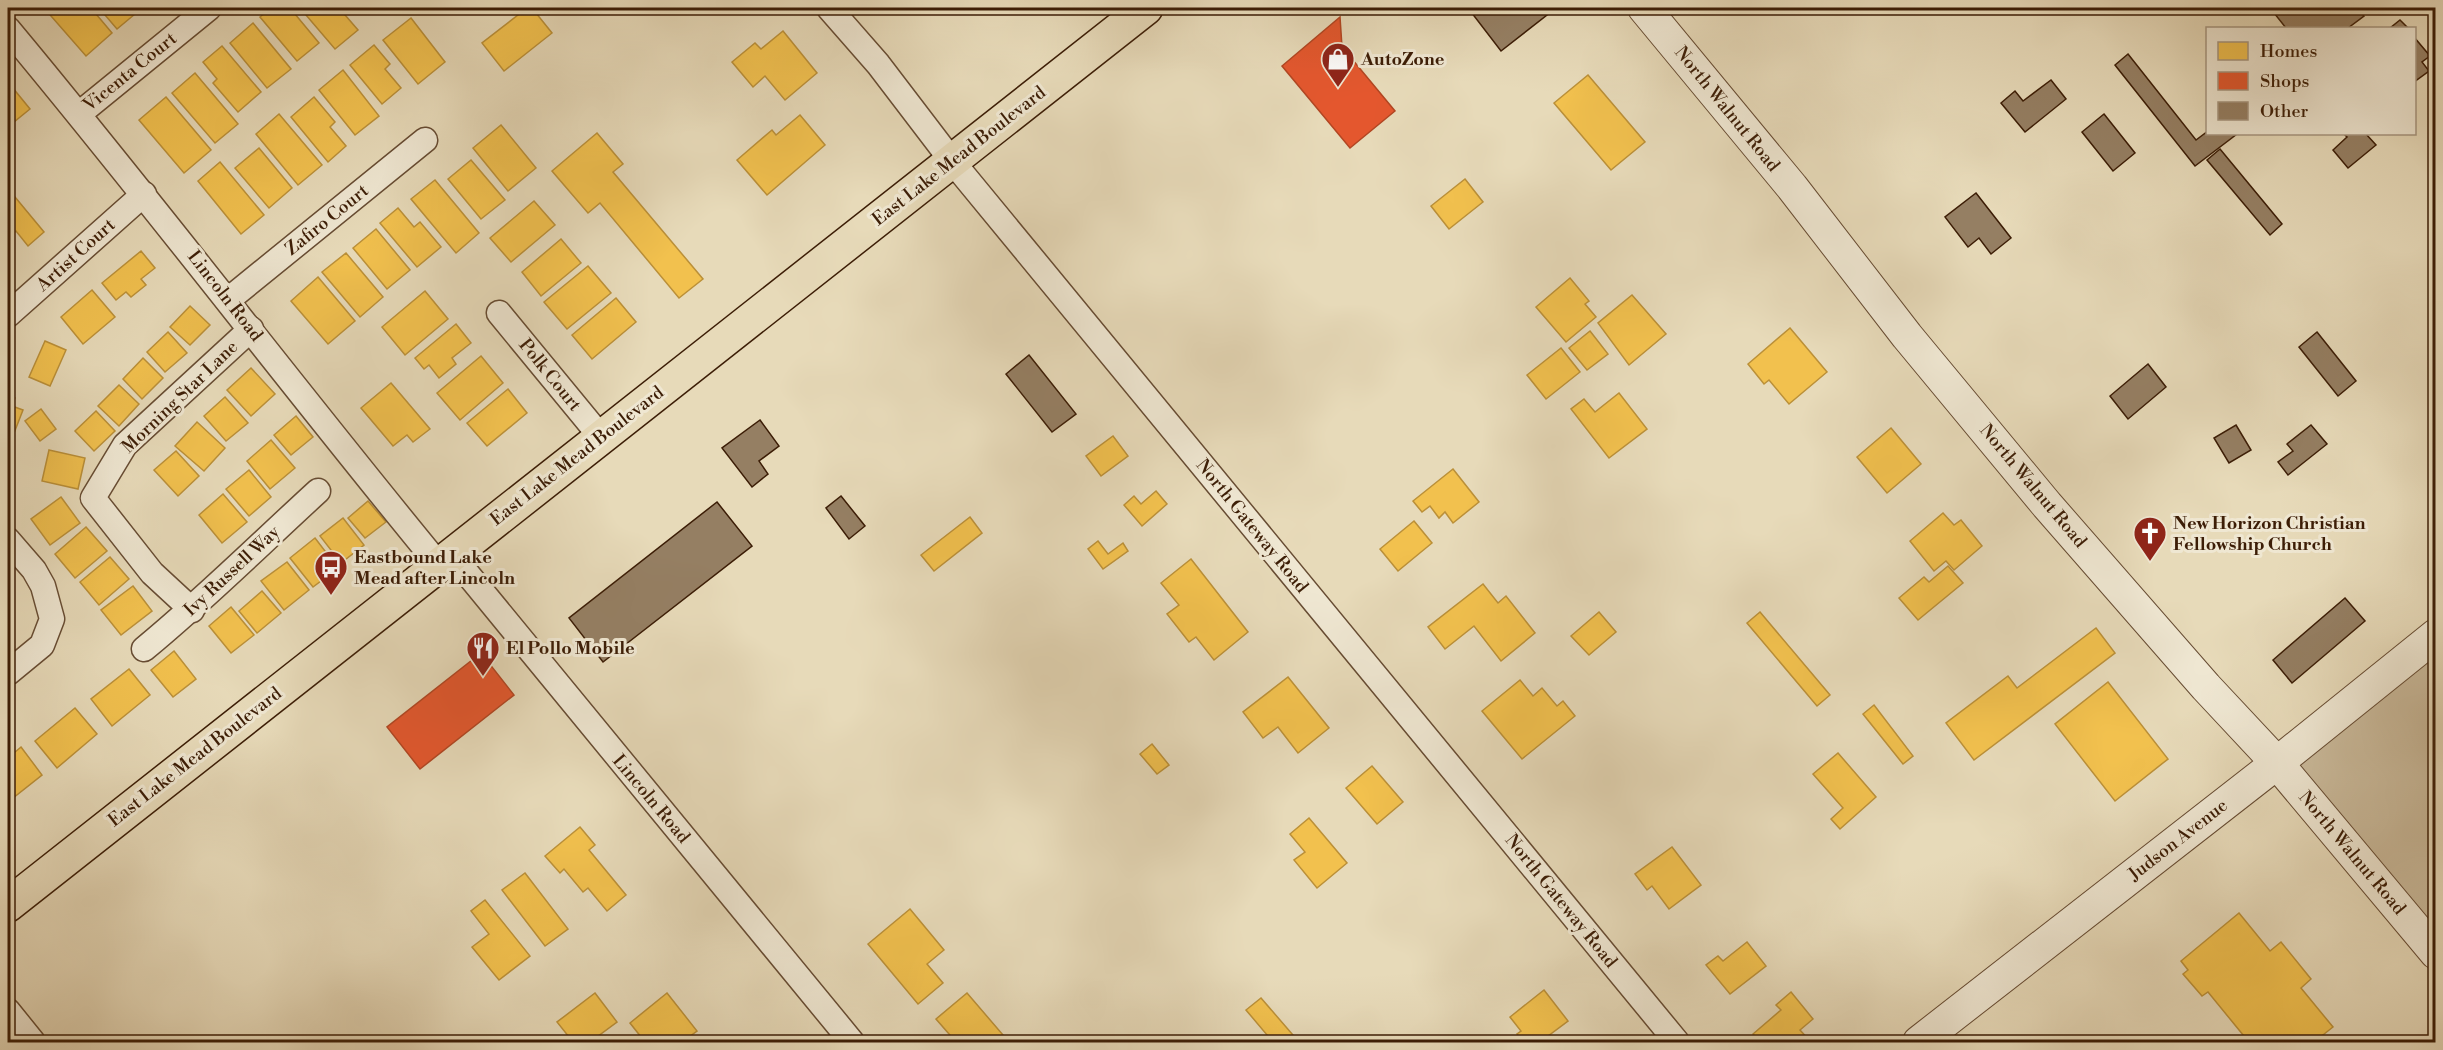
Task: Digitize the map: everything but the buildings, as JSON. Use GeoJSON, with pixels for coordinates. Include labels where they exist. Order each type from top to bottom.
{"type":"FeatureCollection","features":[{"type":"Feature","properties":{"kind":"main road","name":"East Lake Mead Boulevard"},"geometry":{"type":"LineString","coordinates":[[8,905],[1146,8]]}},
{"type":"Feature","properties":{"kind":"street","name":"Vicenta Court"},"geometry":{"type":"LineString","coordinates":[[79,114],[209,8]]}},
{"type":"Feature","properties":{"kind":"street","name":"North Gateway Road"},"geometry":{"type":"LineString","coordinates":[[829,8],[878,64],[952,161],[1677,1042]]}},
{"type":"Feature","properties":{"kind":"street","name":"North Walnut Road"},"geometry":{"type":"LineString","coordinates":[[1644,8],[1792,187],[1907,336],[2047,505],[2206,687],[2277,763],[2436,953]]}},
{"type":"Feature","properties":{"kind":"street","name":"Lincoln Road"},"geometry":{"type":"LineString","coordinates":[[8,30],[144,194],[327,429],[446,560],[852,1042]]}},
{"type":"Feature","properties":{"kind":"street","name":"Zafiro Court"},"geometry":{"type":"LineString","coordinates":[[228,300],[425,140]]}},
{"type":"Feature","properties":{"kind":"street","name":"Artist Court"},"geometry":{"type":"LineString","coordinates":[[8,315],[144,194]]}},
{"type":"Feature","properties":{"kind":"street","name":"Polk Court"},"geometry":{"type":"LineString","coordinates":[[499,313],[601,438]]}},
{"type":"Feature","properties":{"kind":"street","name":"Morning Star Lane"},"geometry":{"type":"LineString","coordinates":[[192,610],[152,573],[93,498],[125,445],[251,329]]}},
{"type":"Feature","properties":{"kind":"street","name":"Ivy Russell Way"},"geometry":{"type":"LineString","coordinates":[[144,649],[192,610],[221,580],[318,491]]}},
{"type":"Feature","properties":{"kind":"street"},"geometry":{"type":"LineString","coordinates":[[8,540],[34,570],[44,586],[52,619],[42,645],[8,673]]}},
{"type":"Feature","properties":{"kind":"street","name":"Judson Avenue"},"geometry":{"type":"LineString","coordinates":[[1919,1042],[2277,763],[2436,635]]}},
{"type":"Feature","properties":{"kind":"street"},"geometry":{"type":"LineString","coordinates":[[8,1011],[33,1042]]}},
{"type":"Feature","properties":{"kind":"shaded area"},"geometry":{"type":"Polygon","coordinates":[[[2435,635],[2435,953],[2277,763],[2435,635]]]}},
{"type":"Feature","properties":{"kind":"place","name":"AutoZone"},"geometry":{"type":"Point","coordinates":[1338,88]}},
{"type":"Feature","properties":{"kind":"place","name":"New Horizon Christian Fellowship Church"},"geometry":{"type":"Point","coordinates":[2150,562]}},
{"type":"Feature","properties":{"kind":"place","name":"Eastbound Lake Mead after Lincoln"},"geometry":{"type":"Point","coordinates":[331,596]}},
{"type":"Feature","properties":{"kind":"place","name":"El Pollo Mobile"},"geometry":{"type":"Point","coordinates":[483,677]}}]}
